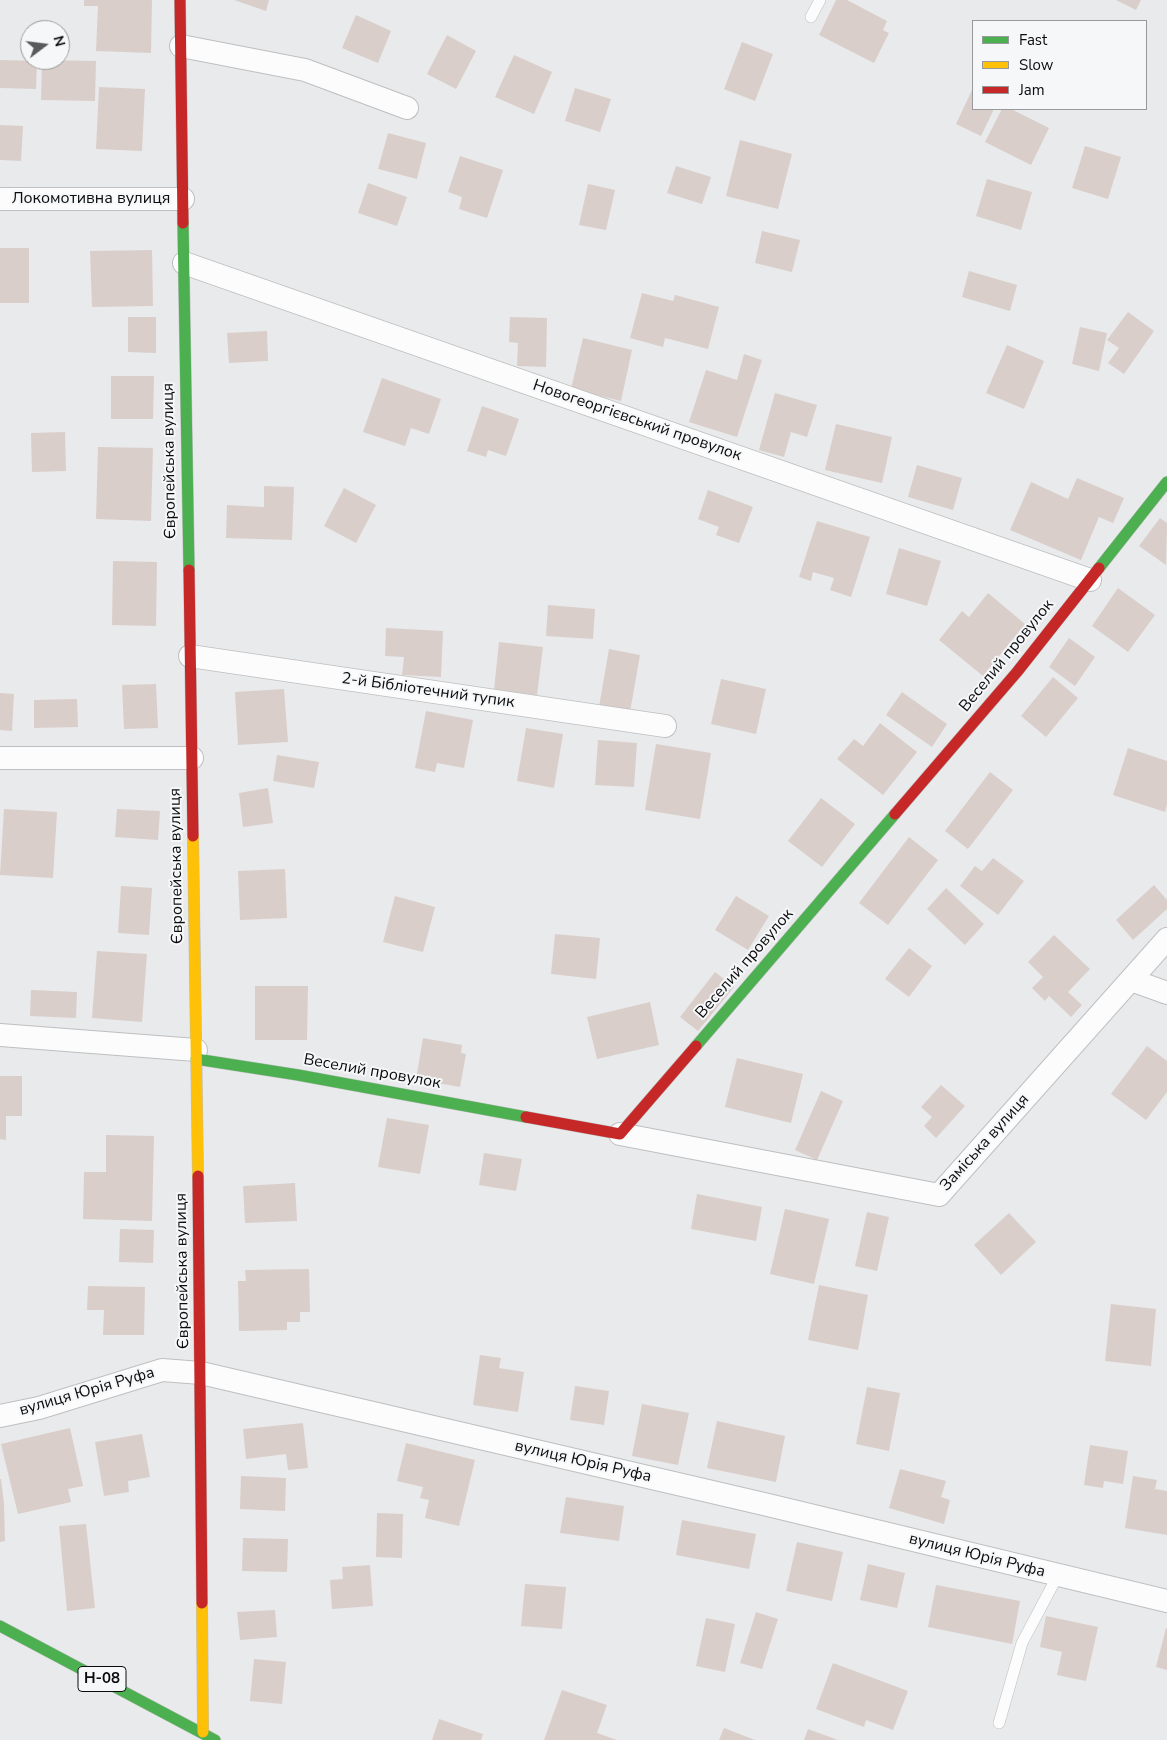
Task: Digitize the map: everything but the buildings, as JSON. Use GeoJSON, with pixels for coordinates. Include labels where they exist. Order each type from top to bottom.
{"type":"FeatureCollection","features":[{"type":"Feature","properties":{"kind":"street","name":"Європейська вулиця"},"geometry":{"type":"LineString","coordinates":[[180,0],[201,1372],[202,1736]]}},
{"type":"Feature","properties":{"kind":"street"},"geometry":{"type":"LineString","coordinates":[[180,46],[306,70],[407,108]]}},
{"type":"Feature","properties":{"kind":"street","name":"Локомотивна вулиця"},"geometry":{"type":"LineString","coordinates":[[0,199],[183,199]]}},
{"type":"Feature","properties":{"kind":"street","name":"Новогеоргієвський провулок"},"geometry":{"type":"LineString","coordinates":[[184,263],[1090,580]]}},
{"type":"Feature","properties":{"kind":"street","name":"Веселий провулок"},"geometry":{"type":"LineString","coordinates":[[196,1055],[620,1134],[1017,672],[1167,482]]}},
{"type":"Feature","properties":{"kind":"street","name":"2-й Бібліотечний тупик"},"geometry":{"type":"LineString","coordinates":[[190,656],[666,726]]}},
{"type":"Feature","properties":{"kind":"street"},"geometry":{"type":"LineString","coordinates":[[0,758],[192,758]]}},
{"type":"Feature","properties":{"kind":"street","name":"Заміська вулиця"},"geometry":{"type":"LineString","coordinates":[[620,1134],[939,1195],[1167,939]]}},
{"type":"Feature","properties":{"kind":"street"},"geometry":{"type":"LineString","coordinates":[[1131,980],[1167,993]]}},
{"type":"Feature","properties":{"kind":"street"},"geometry":{"type":"LineString","coordinates":[[0,1035],[196,1055]]}},
{"type":"Feature","properties":{"kind":"street","name":"вулиця Юрія Руфа"},"geometry":{"type":"LineString","coordinates":[[0,1416],[39,1408],[162,1370],[201,1372],[1167,1601]]}},
{"type":"Feature","properties":{"kind":"street","name":"Н-08"},"geometry":{"type":"LineString","coordinates":[[0,1626],[202,1736],[215,1740]]}},
{"type":"Feature","properties":{"kind":"lane"},"geometry":{"type":"LineString","coordinates":[[811,17],[820,0]]}},
{"type":"Feature","properties":{"kind":"lane"},"geometry":{"type":"LineString","coordinates":[[999,1723],[1022,1643],[1058,1575]]}},
{"type":"Feature","properties":{"kind":"traffic: fast"},"geometry":{"type":"LineString","coordinates":[[183,223],[189,570]]}},
{"type":"Feature","properties":{"kind":"traffic: fast"},"geometry":{"type":"LineString","coordinates":[[1099,568],[1167,482]]}},
{"type":"Feature","properties":{"kind":"traffic: fast"},"geometry":{"type":"LineString","coordinates":[[696,1046],[895,814]]}},
{"type":"Feature","properties":{"kind":"traffic: fast"},"geometry":{"type":"LineString","coordinates":[[196,1059],[298,1075],[526,1117]]}},
{"type":"Feature","properties":{"kind":"traffic: fast"},"geometry":{"type":"LineString","coordinates":[[0,1626],[215,1740]]}},
{"type":"Feature","properties":{"kind":"traffic: slow"},"geometry":{"type":"LineString","coordinates":[[193,836],[198,1176]]}},
{"type":"Feature","properties":{"kind":"traffic: slow"},"geometry":{"type":"LineString","coordinates":[[202,1603],[203,1732]]}},
{"type":"Feature","properties":{"kind":"traffic: jam"},"geometry":{"type":"LineString","coordinates":[[180,0],[183,223]]}},
{"type":"Feature","properties":{"kind":"traffic: jam"},"geometry":{"type":"LineString","coordinates":[[895,814],[1017,672],[1099,568]]}},
{"type":"Feature","properties":{"kind":"traffic: jam"},"geometry":{"type":"LineString","coordinates":[[189,570],[193,836]]}},
{"type":"Feature","properties":{"kind":"traffic: jam"},"geometry":{"type":"LineString","coordinates":[[526,1117],[620,1134],[696,1046]]}},
{"type":"Feature","properties":{"kind":"traffic: jam"},"geometry":{"type":"LineString","coordinates":[[198,1176],[202,1603]]}}]}
